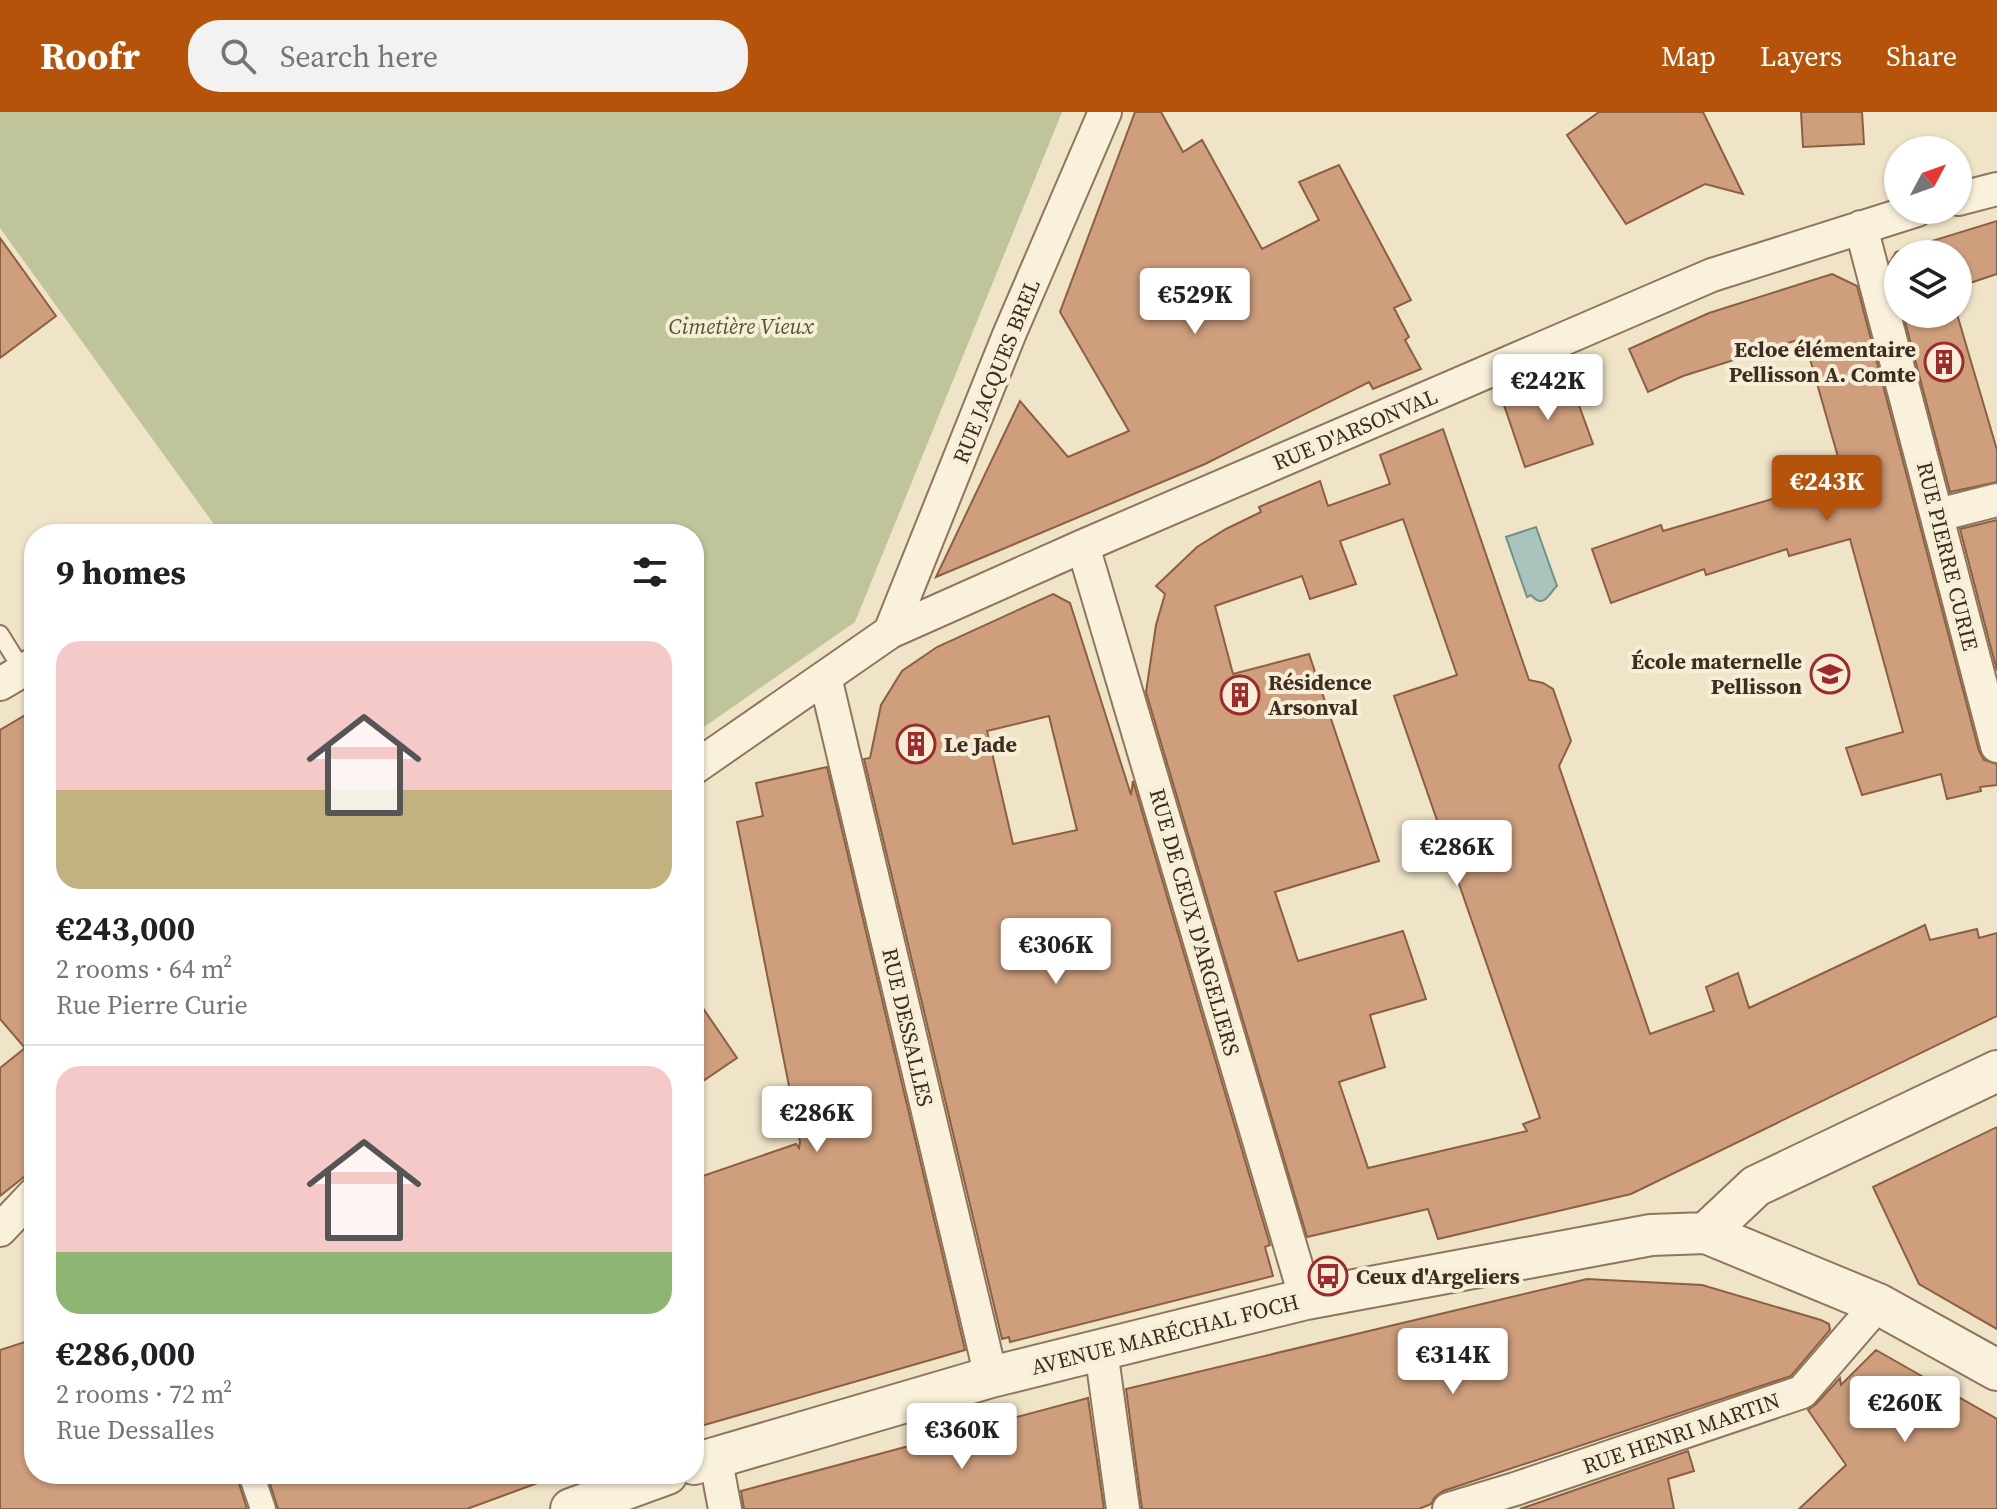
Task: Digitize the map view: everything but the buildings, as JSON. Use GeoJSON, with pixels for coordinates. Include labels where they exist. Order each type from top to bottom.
{"type":"FeatureCollection","features":[{"type":"Feature","properties":{"kind":"street","name":"RUE JACQUES BREL"},"geometry":{"type":"LineString","coordinates":[[890,632],[1009,335],[1105,112]]}},
{"type":"Feature","properties":{"kind":"street"},"geometry":{"type":"LineString","coordinates":[[1972,195],[1997,189]]}},
{"type":"Feature","properties":{"kind":"street","name":"RUE D'ARSONVAL"},"geometry":{"type":"LineString","coordinates":[[704,761],[890,632],[1712,275],[1884,220]]}},
{"type":"Feature","properties":{"kind":"street","name":"RUE PIERRE CURIE"},"geometry":{"type":"LineString","coordinates":[[1861,227],[1996,737]]}},
{"type":"Feature","properties":{"kind":"street"},"geometry":{"type":"LineString","coordinates":[[1938,515],[1997,500]]}},
{"type":"Feature","properties":{"kind":"street","name":"RUE DE CEUX D'ARGELIERS"},"geometry":{"type":"LineString","coordinates":[[1083,546],[1306,1299]]}},
{"type":"Feature","properties":{"kind":"street","name":"RUE DESSALLES"},"geometry":{"type":"LineString","coordinates":[[825,677],[991,1377]]}},
{"type":"Feature","properties":{"kind":"street"},"geometry":{"type":"LineString","coordinates":[[1706,1233],[1756,1186],[1997,1071]]}},
{"type":"Feature","properties":{"kind":"street"},"geometry":{"type":"LineString","coordinates":[[0,1230],[24,1205]]}},
{"type":"Feature","properties":{"kind":"street","name":"AVENUE MARÉCHAL FOCH"},"geometry":{"type":"LineString","coordinates":[[704,1460],[991,1377],[1306,1299],[1651,1235],[1706,1233],[1878,1304],[1997,1370]]}},
{"type":"Feature","properties":{"kind":"street","name":"RUE HENRI MARTIN"},"geometry":{"type":"LineString","coordinates":[[1449,1509],[1518,1499],[1802,1392],[1878,1304]]}},
{"type":"Feature","properties":{"kind":"street"},"geometry":{"type":"LineString","coordinates":[[1101,1350],[1123,1509]]}},
{"type":"Feature","properties":{"kind":"street"},"geometry":{"type":"LineString","coordinates":[[704,1460],[725,1509]]}},
{"type":"Feature","properties":{"kind":"street"},"geometry":{"type":"LineString","coordinates":[[254,1484],[263,1509]]}},
{"type":"Feature","properties":{"kind":"street"},"geometry":{"type":"LineString","coordinates":[[571,1509],[640,1484]]}},
{"type":"Feature","properties":{"kind":"lane"},"geometry":{"type":"LineString","coordinates":[[0,634],[19,673]]}},
{"type":"Feature","properties":{"kind":"green space","name":"Cimetière Vieux"},"geometry":{"type":"Polygon","coordinates":[[[0,112],[1062,112],[855,622],[704,727],[704,524],[214,524],[0,228],[0,112]]]}},
{"type":"Feature","properties":{"kind":"water"},"geometry":{"type":"Polygon","coordinates":[[[1536,527],[1557,586],[1543,601],[1531,595],[1527,597],[1506,537],[1536,527]]]}},
{"type":"Feature","properties":{"kind":"place","name":"Ecloe élémentaire Pellisson A. Comte"},"geometry":{"type":"Point","coordinates":[1944,362]}},
{"type":"Feature","properties":{"kind":"place","name":"École maternelle Pellisson"},"geometry":{"type":"Point","coordinates":[1830,674]}},
{"type":"Feature","properties":{"kind":"place","name":"Résidence Arsonval"},"geometry":{"type":"Point","coordinates":[1240,695]}},
{"type":"Feature","properties":{"kind":"place","name":"Le Jade"},"geometry":{"type":"Point","coordinates":[916,744]}},
{"type":"Feature","properties":{"kind":"place","name":"Ceux d'Argeliers"},"geometry":{"type":"Point","coordinates":[1328,1276]}}]}
